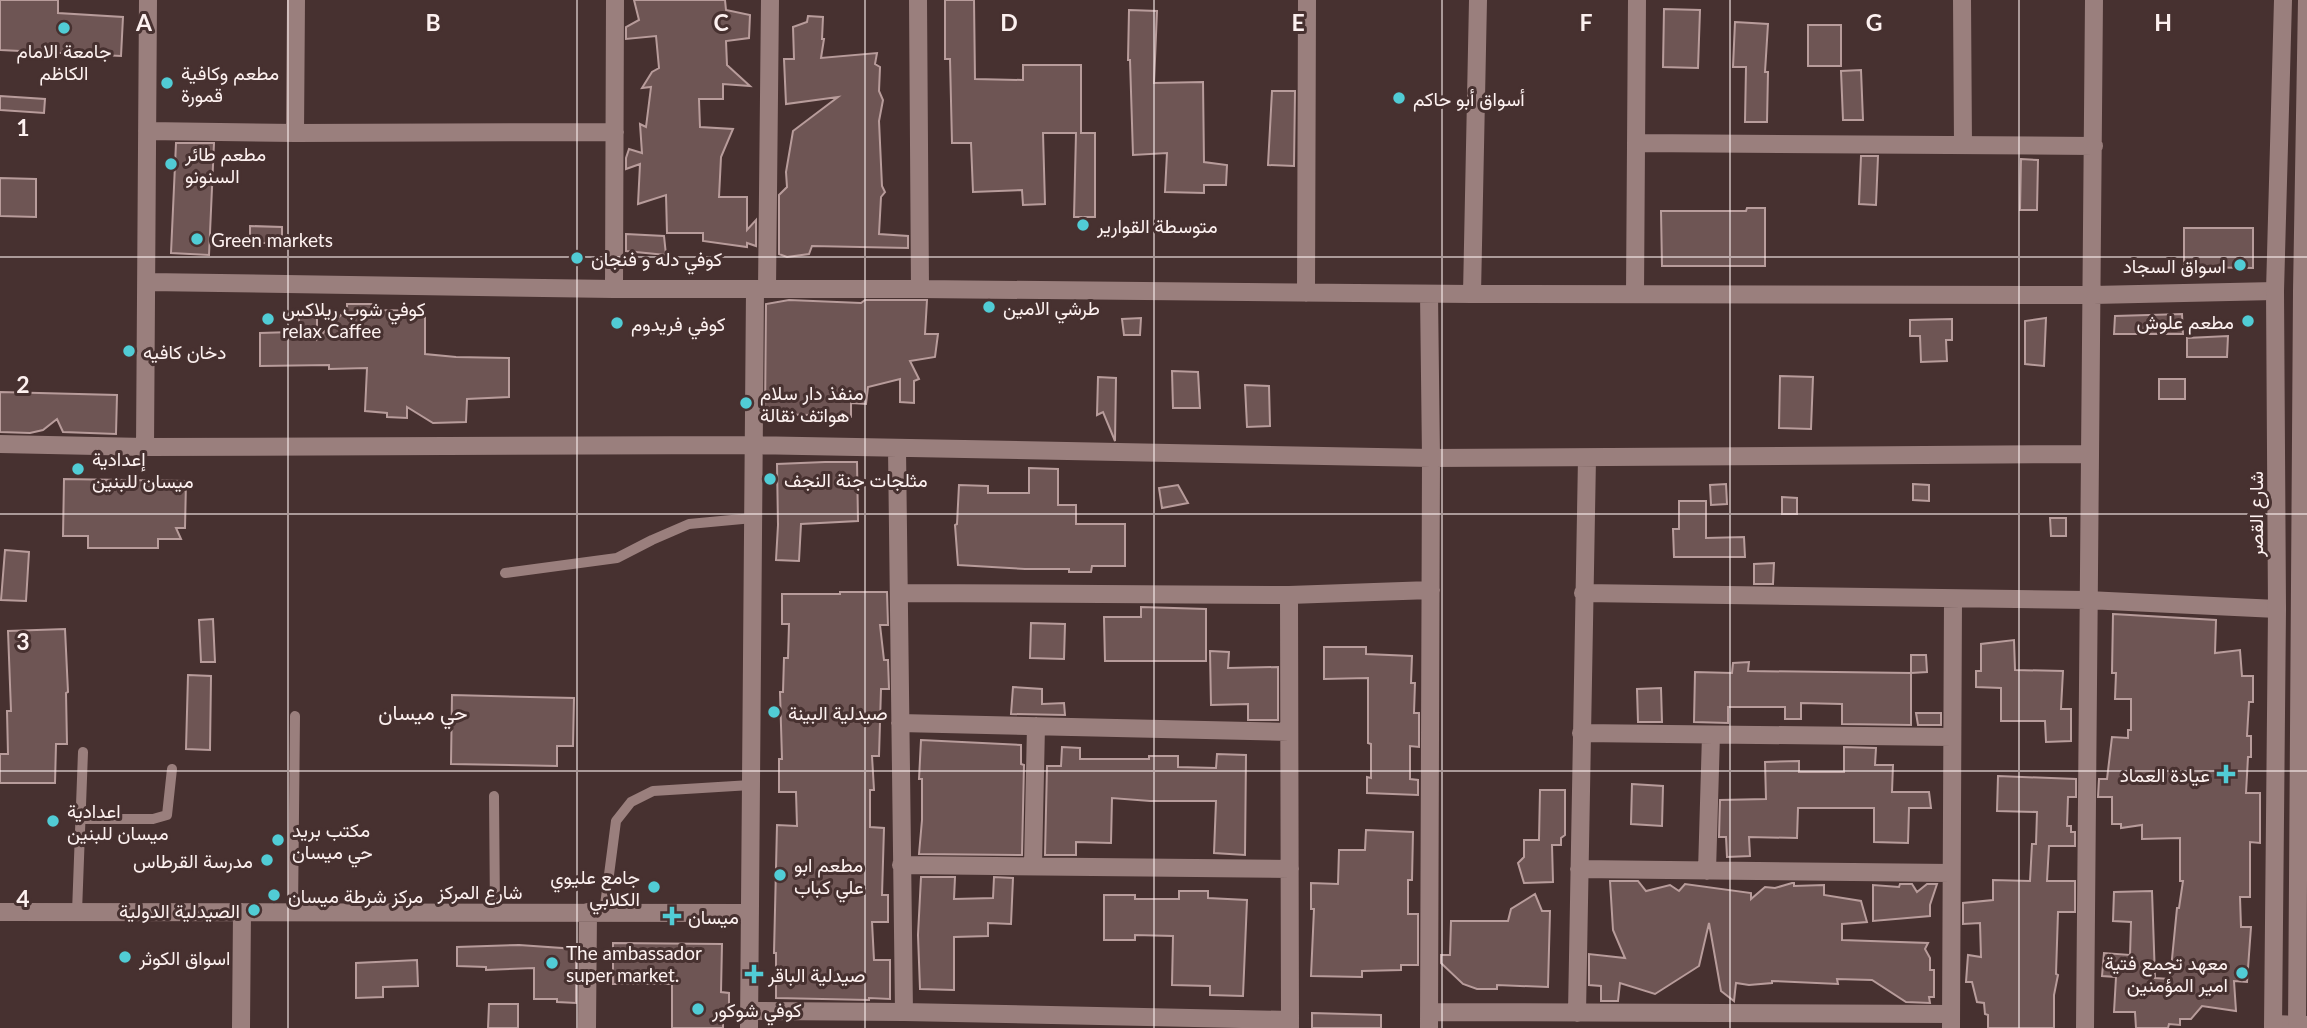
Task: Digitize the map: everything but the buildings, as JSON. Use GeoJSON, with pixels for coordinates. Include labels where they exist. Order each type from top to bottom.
{"type":"FeatureCollection","features":[{"type":"Feature","properties":{"kind":"street"},"geometry":{"type":"LineString","coordinates":[[145,447],[148,0]]}},
{"type":"Feature","properties":{"kind":"street"},"geometry":{"type":"LineString","coordinates":[[295,133],[296,0]]}},
{"type":"Feature","properties":{"kind":"street"},"geometry":{"type":"LineString","coordinates":[[614,289],[615,0]]}},
{"type":"Feature","properties":{"kind":"street"},"geometry":{"type":"LineString","coordinates":[[770,0],[754,445],[749,1020],[904,1012],[1290,1024],[1289,595]]}},
{"type":"Feature","properties":{"kind":"street"},"geometry":{"type":"LineString","coordinates":[[918,0],[920,289]]}},
{"type":"Feature","properties":{"kind":"street"},"geometry":{"type":"LineString","coordinates":[[1306,293],[1307,0]]}},
{"type":"Feature","properties":{"kind":"street"},"geometry":{"type":"LineString","coordinates":[[1472,294],[1478,0]]}},
{"type":"Feature","properties":{"kind":"street"},"geometry":{"type":"LineString","coordinates":[[1634,294],[1637,0]]}},
{"type":"Feature","properties":{"kind":"street"},"geometry":{"type":"LineString","coordinates":[[1962,0],[1963,145]]}},
{"type":"Feature","properties":{"kind":"street"},"geometry":{"type":"LineString","coordinates":[[2085,1028],[2094,0]]}},
{"type":"Feature","properties":{"kind":"street"},"geometry":{"type":"LineString","coordinates":[[2273,1026],[2300,1026],[2307,0]]}},
{"type":"Feature","properties":{"kind":"street"},"geometry":{"type":"LineString","coordinates":[[2283,6],[2287,17],[2296,20],[2307,13]]}},
{"type":"Feature","properties":{"kind":"street","name":"شارع القصر"},"geometry":{"type":"LineString","coordinates":[[2273,1026],[2277,609],[2275,291],[2283,6]]}},
{"type":"Feature","properties":{"kind":"street"},"geometry":{"type":"LineString","coordinates":[[2281,81],[2294,74],[2306,81]]}},
{"type":"Feature","properties":{"kind":"street"},"geometry":{"type":"LineString","coordinates":[[147,131],[615,132]]}},
{"type":"Feature","properties":{"kind":"street"},"geometry":{"type":"LineString","coordinates":[[1636,143],[2094,146]]}},
{"type":"Feature","properties":{"kind":"street"},"geometry":{"type":"LineString","coordinates":[[148,282],[614,289],[1429,294],[2093,295],[2275,291]]}},
{"type":"Feature","properties":{"kind":"street"},"geometry":{"type":"LineString","coordinates":[[1429,294],[1429,1020],[1577,1013],[1951,1021],[1953,598]]}},
{"type":"Feature","properties":{"kind":"street"},"geometry":{"type":"LineString","coordinates":[[0,444],[145,447],[754,445],[1431,458],[2090,454]]}},
{"type":"Feature","properties":{"kind":"street"},"geometry":{"type":"LineString","coordinates":[[897,449],[904,1012]]}},
{"type":"Feature","properties":{"kind":"street"},"geometry":{"type":"LineString","coordinates":[[1577,1013],[1587,458]]}},
{"type":"Feature","properties":{"kind":"street"},"geometry":{"type":"LineString","coordinates":[[900,593],[1289,595],[1431,590]]}},
{"type":"Feature","properties":{"kind":"street"},"geometry":{"type":"LineString","coordinates":[[1583,593],[2087,600],[2277,609]]}},
{"type":"Feature","properties":{"kind":"street"},"geometry":{"type":"LineString","coordinates":[[900,723],[1289,732]]}},
{"type":"Feature","properties":{"kind":"street"},"geometry":{"type":"LineString","coordinates":[[1033,866],[1036,726]]}},
{"type":"Feature","properties":{"kind":"street"},"geometry":{"type":"LineString","coordinates":[[1581,733],[1952,737]]}},
{"type":"Feature","properties":{"kind":"street"},"geometry":{"type":"LineString","coordinates":[[1707,871],[1711,735]]}},
{"type":"Feature","properties":{"kind":"street"},"geometry":{"type":"LineString","coordinates":[[2275,799],[2280,805],[2289,808],[2300,802]]}},
{"type":"Feature","properties":{"kind":"street"},"geometry":{"type":"LineString","coordinates":[[901,865],[1290,869]]}},
{"type":"Feature","properties":{"kind":"street"},"geometry":{"type":"LineString","coordinates":[[2275,874],[2287,867],[2299,874]]}},
{"type":"Feature","properties":{"kind":"street"},"geometry":{"type":"LineString","coordinates":[[1579,869],[1951,873]]}},
{"type":"Feature","properties":{"kind":"street","name":"شارع المركز"},"geometry":{"type":"LineString","coordinates":[[0,912],[750,913]]}},
{"type":"Feature","properties":{"kind":"street"},"geometry":{"type":"LineString","coordinates":[[241,1028],[242,912]]}},
{"type":"Feature","properties":{"kind":"street"},"geometry":{"type":"LineString","coordinates":[[587,1028],[596,913]]}},
{"type":"Feature","properties":{"kind":"lane"},"geometry":{"type":"LineString","coordinates":[[505,573],[617,558],[689,524],[753,518]]}},
{"type":"Feature","properties":{"kind":"lane"},"geometry":{"type":"LineString","coordinates":[[293,912],[295,716]]}},
{"type":"Feature","properties":{"kind":"lane"},"geometry":{"type":"LineString","coordinates":[[77,912],[83,752]]}},
{"type":"Feature","properties":{"kind":"lane"},"geometry":{"type":"LineString","coordinates":[[80,818],[153,819],[167,815],[172,769]]}},
{"type":"Feature","properties":{"kind":"lane"},"geometry":{"type":"LineString","coordinates":[[596,913],[616,821],[631,802],[653,791],[751,785]]}},
{"type":"Feature","properties":{"kind":"lane"},"geometry":{"type":"LineString","coordinates":[[494,796],[495,912]]}},
{"type":"Feature","properties":{"kind":"place","name":"جامعة الامام الكاظم"},"geometry":{"type":"Point","coordinates":[64,28]}},
{"type":"Feature","properties":{"kind":"place","name":"مطعم وكافية قمورة"},"geometry":{"type":"Point","coordinates":[167,83]}},
{"type":"Feature","properties":{"kind":"place","name":"أسواق أبو حاكم"},"geometry":{"type":"Point","coordinates":[1399,98]}},
{"type":"Feature","properties":{"kind":"place","name":"مطعم طائر السنونو"},"geometry":{"type":"Point","coordinates":[171,164]}},
{"type":"Feature","properties":{"kind":"place","name":"متوسطة القوارير"},"geometry":{"type":"Point","coordinates":[1083,225]}},
{"type":"Feature","properties":{"kind":"place","name":"Green markets"},"geometry":{"type":"Point","coordinates":[197,239]}},
{"type":"Feature","properties":{"kind":"place","name":"كوفي دله و فنجان"},"geometry":{"type":"Point","coordinates":[577,258]}},
{"type":"Feature","properties":{"kind":"place","name":"اسواق السجاد"},"geometry":{"type":"Point","coordinates":[2240,265]}},
{"type":"Feature","properties":{"kind":"place","name":"طرشي الامين"},"geometry":{"type":"Point","coordinates":[989,307]}},
{"type":"Feature","properties":{"kind":"place","name":"كوفي شوب ريلاكس relax Caffee"},"geometry":{"type":"Point","coordinates":[268,319]}},
{"type":"Feature","properties":{"kind":"place","name":"مطعم علوش"},"geometry":{"type":"Point","coordinates":[2248,321]}},
{"type":"Feature","properties":{"kind":"place","name":"كوفي فريدوم"},"geometry":{"type":"Point","coordinates":[617,323]}},
{"type":"Feature","properties":{"kind":"place","name":"دخان كافيه"},"geometry":{"type":"Point","coordinates":[129,351]}},
{"type":"Feature","properties":{"kind":"place","name":"منفذ دار سلام هواتف نقالة"},"geometry":{"type":"Point","coordinates":[746,403]}},
{"type":"Feature","properties":{"kind":"place","name":"إعدادية ميسان للبنين"},"geometry":{"type":"Point","coordinates":[78,469]}},
{"type":"Feature","properties":{"kind":"place","name":"مثلجات جنة النجف"},"geometry":{"type":"Point","coordinates":[770,479]}},
{"type":"Feature","properties":{"kind":"place","name":"صيدلية البينة"},"geometry":{"type":"Point","coordinates":[774,712]}},
{"type":"Feature","properties":{"kind":"place","name":"عيادة العماد"},"geometry":{"type":"Point","coordinates":[2226,774]}},
{"type":"Feature","properties":{"kind":"place","name":"اعدادية ميسان للبنين"},"geometry":{"type":"Point","coordinates":[53,821]}},
{"type":"Feature","properties":{"kind":"place","name":"مكتب بريد حي ميسان"},"geometry":{"type":"Point","coordinates":[278,840]}},
{"type":"Feature","properties":{"kind":"place","name":"مدرسة القرطاس"},"geometry":{"type":"Point","coordinates":[267,860]}},
{"type":"Feature","properties":{"kind":"place","name":"مطعم ابو علي كباب"},"geometry":{"type":"Point","coordinates":[780,875]}},
{"type":"Feature","properties":{"kind":"place","name":"جامع عليوي الكلابي"},"geometry":{"type":"Point","coordinates":[654,887]}},
{"type":"Feature","properties":{"kind":"place","name":"مركز شرطة ميسان"},"geometry":{"type":"Point","coordinates":[274,895]}},
{"type":"Feature","properties":{"kind":"place","name":"الصيدلية الدولية"},"geometry":{"type":"Point","coordinates":[254,910]}},
{"type":"Feature","properties":{"kind":"place","name":"ميسان"},"geometry":{"type":"Point","coordinates":[672,916]}},
{"type":"Feature","properties":{"kind":"place","name":"اسواق الكوثر"},"geometry":{"type":"Point","coordinates":[125,957]}},
{"type":"Feature","properties":{"kind":"place","name":"The ambassador super market."},"geometry":{"type":"Point","coordinates":[552,963]}},
{"type":"Feature","properties":{"kind":"place","name":"معهد تجمع فتية امير المؤمنين"},"geometry":{"type":"Point","coordinates":[2242,973]}},
{"type":"Feature","properties":{"kind":"place","name":"صيدلية الباقر"},"geometry":{"type":"Point","coordinates":[754,974]}},
{"type":"Feature","properties":{"kind":"place","name":"كوفي شوكور"},"geometry":{"type":"Point","coordinates":[698,1009]}},
{"type":"Feature","properties":{"kind":"district","name":"حي ميسان"},"geometry":{"type":"Point","coordinates":[423,711]}}]}
